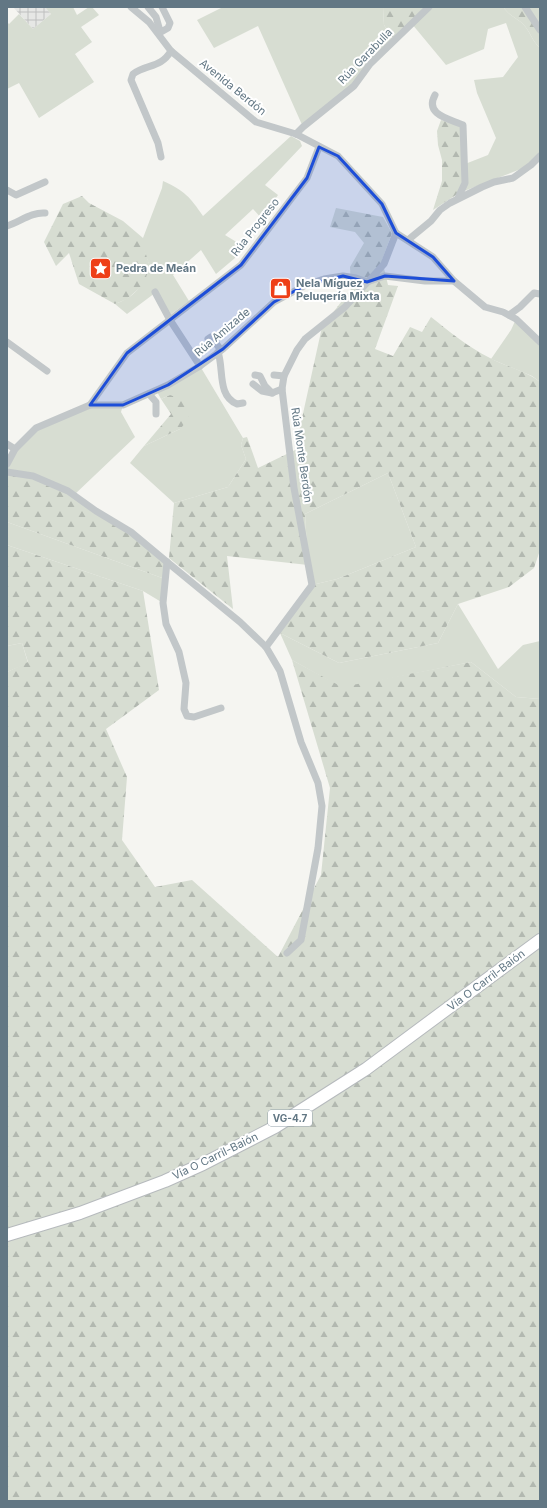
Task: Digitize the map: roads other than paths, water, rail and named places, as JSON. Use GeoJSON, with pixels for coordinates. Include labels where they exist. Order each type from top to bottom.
{"type":"FeatureCollection","features":[{"type":"Feature","properties":{"kind":"highway","name":"Vía O Carril-Baión"},"geometry":{"type":"LineString","coordinates":[[7,1235],[80,1213],[158,1183],[203,1164],[275,1127],[366,1069],[540,940]]}},
{"type":"Feature","properties":{"kind":"street","name":"Avenida Berdón"},"geometry":{"type":"LineString","coordinates":[[131,7],[159,32],[171,51],[256,122],[296,134],[338,156],[382,204],[396,233]]}},
{"type":"Feature","properties":{"kind":"street"},"geometry":{"type":"LineString","coordinates":[[148,7],[156,17],[159,32],[168,28],[170,23],[162,7]]}},
{"type":"Feature","properties":{"kind":"street","name":"Rúa Garabulla"},"geometry":{"type":"LineString","coordinates":[[296,134],[354,86],[370,64],[429,7]]}},
{"type":"Feature","properties":{"kind":"street"},"geometry":{"type":"LineString","coordinates":[[525,7],[540,30]]}},
{"type":"Feature","properties":{"kind":"street"},"geometry":{"type":"LineString","coordinates":[[161,157],[158,143],[132,80],[133,74],[159,64],[171,51]]}},
{"type":"Feature","properties":{"kind":"street"},"geometry":{"type":"LineString","coordinates":[[435,95],[432,100],[432,108],[435,113],[464,125],[465,183],[458,198]]}},
{"type":"Feature","properties":{"kind":"street","name":"Rúa Progreso"},"geometry":{"type":"LineString","coordinates":[[90,405],[127,353],[241,264],[307,178],[319,147]]}},
{"type":"Feature","properties":{"kind":"street"},"geometry":{"type":"LineString","coordinates":[[408,240],[431,221],[440,210],[458,198],[494,182],[512,178],[531,165],[540,156]]}},
{"type":"Feature","properties":{"kind":"street"},"geometry":{"type":"LineString","coordinates":[[7,190],[16,194],[45,182]]}},
{"type":"Feature","properties":{"kind":"street"},"geometry":{"type":"LineString","coordinates":[[7,226],[35,213],[45,213]]}},
{"type":"Feature","properties":{"kind":"street"},"geometry":{"type":"LineString","coordinates":[[396,233],[433,257],[454,281],[485,307],[509,315],[516,319],[540,342]]}},
{"type":"Feature","properties":{"kind":"street","name":"Rúa Monte Berdón"},"geometry":{"type":"LineString","coordinates":[[266,647],[312,585],[294,488],[282,389],[284,376],[305,339],[345,306],[384,264],[396,233]]}},
{"type":"Feature","properties":{"kind":"street","name":"Rúa Amizade"},"geometry":{"type":"LineString","coordinates":[[90,405],[123,406],[168,385],[200,366],[220,351],[274,302],[306,285],[324,279],[343,276],[356,278],[367,282]]}},
{"type":"Feature","properties":{"kind":"street"},"geometry":{"type":"LineString","coordinates":[[367,282],[385,276],[425,281],[454,281]]}},
{"type":"Feature","properties":{"kind":"street"},"geometry":{"type":"LineString","coordinates":[[155,292],[170,320],[200,366]]}},
{"type":"Feature","properties":{"kind":"street"},"geometry":{"type":"LineString","coordinates":[[509,315],[534,293],[540,294]]}},
{"type":"Feature","properties":{"kind":"street"},"geometry":{"type":"LineString","coordinates":[[208,339],[211,337],[220,351],[221,381],[231,400],[235,404],[243,403]]}},
{"type":"Feature","properties":{"kind":"street"},"geometry":{"type":"LineString","coordinates":[[7,342],[47,372]]}},
{"type":"Feature","properties":{"kind":"street"},"geometry":{"type":"LineString","coordinates":[[255,375],[260,376],[265,386],[272,393]]}},
{"type":"Feature","properties":{"kind":"street"},"geometry":{"type":"LineString","coordinates":[[274,375],[284,376]]}},
{"type":"Feature","properties":{"kind":"street"},"geometry":{"type":"LineString","coordinates":[[253,384],[262,392],[272,393],[282,389]]}},
{"type":"Feature","properties":{"kind":"street"},"geometry":{"type":"LineString","coordinates":[[149,394],[156,402],[156,414]]}},
{"type":"Feature","properties":{"kind":"street"},"geometry":{"type":"LineString","coordinates":[[7,464],[15,449],[36,428],[90,405]]}},
{"type":"Feature","properties":{"kind":"street"},"geometry":{"type":"LineString","coordinates":[[7,444],[15,449]]}},
{"type":"Feature","properties":{"kind":"street"},"geometry":{"type":"LineString","coordinates":[[7,472],[33,476],[68,492],[96,511],[132,532],[240,622],[266,647],[280,671],[301,742],[318,783],[322,806],[318,848],[301,940],[287,953]]}},
{"type":"Feature","properties":{"kind":"street"},"geometry":{"type":"LineString","coordinates":[[167,562],[163,603],[166,624],[179,652],[186,683],[184,709],[187,716],[194,717],[221,708]]}},
{"type":"Feature","properties":{"kind":"place","name":"Pedra de Meán"},"geometry":{"type":"Point","coordinates":[100,268]}},
{"type":"Feature","properties":{"kind":"place","name":"Nela Míguez Peluqería Mixta"},"geometry":{"type":"Point","coordinates":[280,289]}}]}
